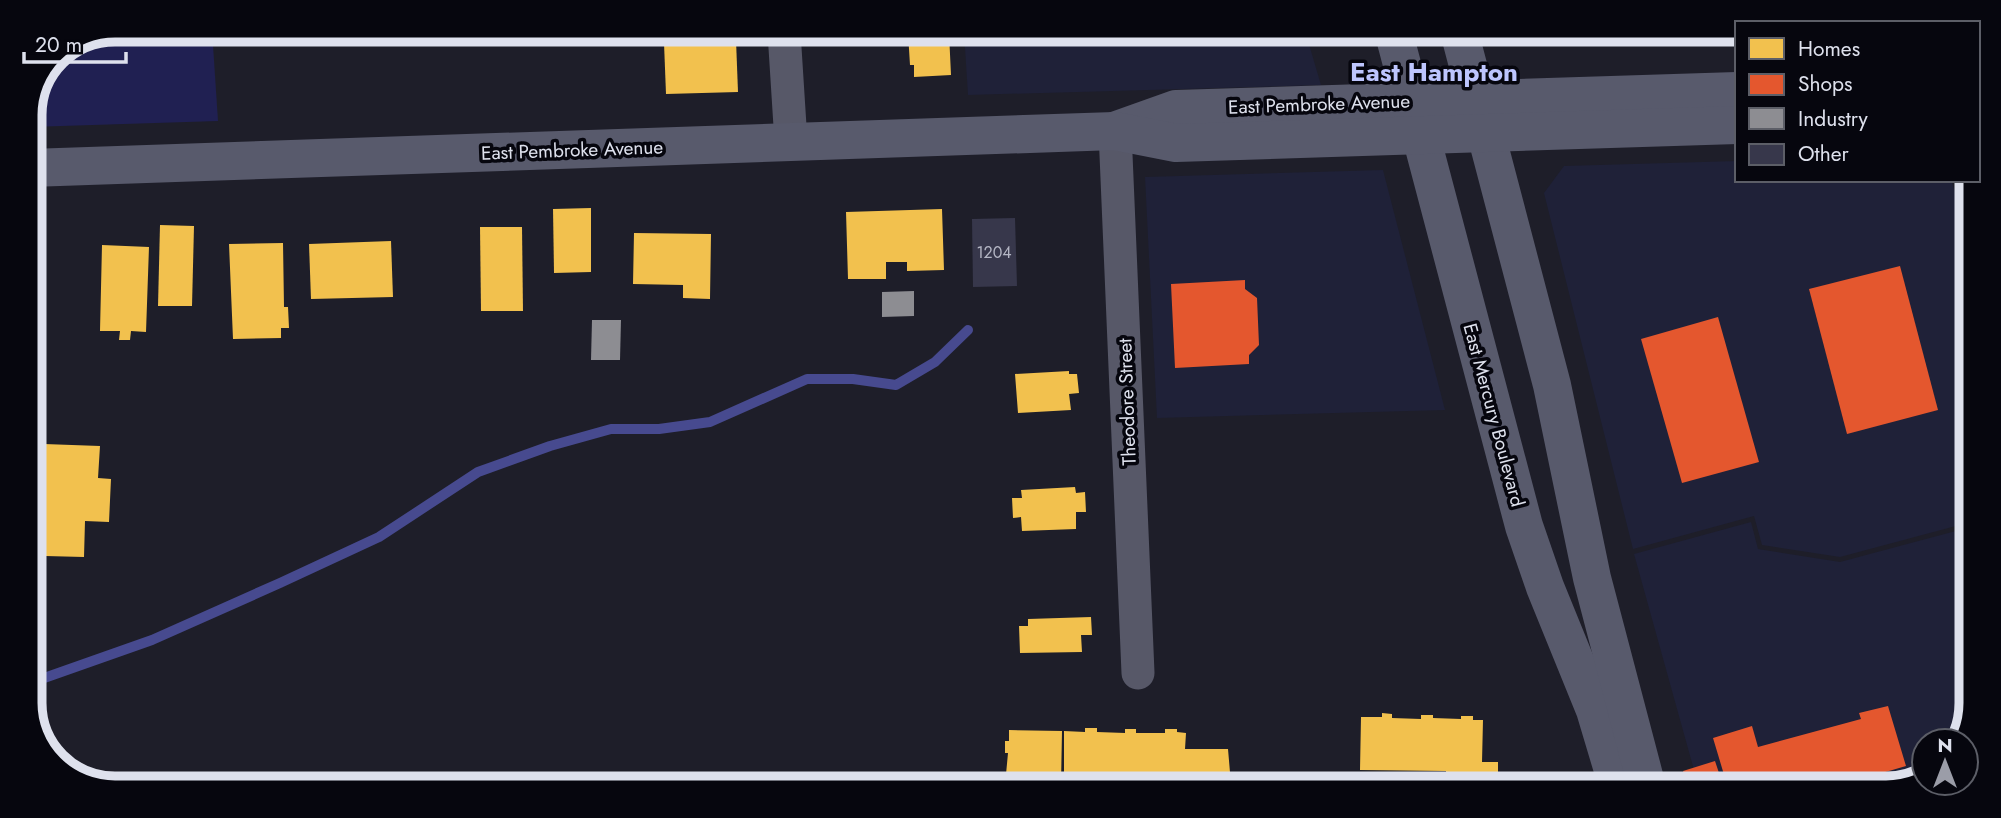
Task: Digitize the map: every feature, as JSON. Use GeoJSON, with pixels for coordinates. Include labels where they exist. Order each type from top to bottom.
{"type":"FeatureCollection","features":[{"type":"Feature","properties":{"kind":"main road","name":"East Mercury Boulevard"},"geometry":{"type":"LineString","coordinates":[[1396,42],[1524,526],[1545,587],[1595,710],[1615,776]]}},
{"type":"Feature","properties":{"kind":"main road"},"geometry":{"type":"LineString","coordinates":[[1462,42],[1552,385],[1592,578],[1644,776]]}},
{"type":"Feature","properties":{"kind":"main road","name":"East Pembroke Avenue"},"geometry":{"type":"LineString","coordinates":[[42,168],[1115,131],[1176,143],[1416,117],[1482,115],[1735,91]]}},
{"type":"Feature","properties":{"kind":"main road","name":"East Pembroke Avenue"},"geometry":{"type":"LineString","coordinates":[[1482,115],[1735,125]]}},
{"type":"Feature","properties":{"kind":"street"},"geometry":{"type":"LineString","coordinates":[[785,42],[790,142]]}},
{"type":"Feature","properties":{"kind":"street","name":"Theodore Street"},"geometry":{"type":"LineString","coordinates":[[1115,131],[1138,673]]}},
{"type":"Feature","properties":{"kind":"shaded area"},"geometry":{"type":"Polygon","coordinates":[[[213,42],[218,121],[42,127],[43,101],[54,75],[63,63],[75,54],[101,43],[213,42]]]}},
{"type":"Feature","properties":{"kind":"shaded area"},"geometry":{"type":"Polygon","coordinates":[[[965,42],[1308,42],[1321,85],[968,95],[965,42]]]}},
{"type":"Feature","properties":{"kind":"shaded area"},"geometry":{"type":"Polygon","coordinates":[[[1561,42],[1679,42],[1562,44],[1561,42]]]}},
{"type":"Feature","properties":{"kind":"shaded area"},"geometry":{"type":"Polygon","coordinates":[[[1735,161],[1735,182],[1952,182],[1959,204],[1959,525],[1840,557],[1762,545],[1754,516],[1633,549],[1544,193],[1564,166],[1735,161]]]}},
{"type":"Feature","properties":{"kind":"shaded area"},"geometry":{"type":"Polygon","coordinates":[[[1383,170],[1445,410],[1157,418],[1145,177],[1383,170]]]}},
{"type":"Feature","properties":{"kind":"shaded area"},"geometry":{"type":"Polygon","coordinates":[[[1751,522],[1758,549],[1840,562],[1959,530],[1958,717],[1955,727],[1910,727],[1910,772],[1886,776],[1696,776],[1634,554],[1751,522]]]}},
{"type":"Feature","properties":{"kind":"building: Homes"},"geometry":{"type":"Polygon","coordinates":[[[736,42],[738,92],[666,94],[664,43],[736,42]]]}},
{"type":"Feature","properties":{"kind":"building: Homes"},"geometry":{"type":"Polygon","coordinates":[[[909,42],[949,42],[951,75],[914,77],[914,65],[910,65],[909,42]]]}},
{"type":"Feature","properties":{"kind":"building: Homes"},"geometry":{"type":"Polygon","coordinates":[[[591,208],[591,272],[554,273],[553,209],[591,208]]]}},
{"type":"Feature","properties":{"kind":"building: Homes"},"geometry":{"type":"Polygon","coordinates":[[[942,209],[944,270],[907,271],[907,262],[886,262],[886,279],[848,279],[846,212],[942,209]]]}},
{"type":"Feature","properties":{"kind":"building: Homes"},"geometry":{"type":"Polygon","coordinates":[[[160,225],[194,226],[192,306],[158,306],[160,225]]]}},
{"type":"Feature","properties":{"kind":"building: Homes"},"geometry":{"type":"Polygon","coordinates":[[[480,227],[522,227],[523,311],[481,311],[480,227]]]}},
{"type":"Feature","properties":{"kind":"building: Homes"},"geometry":{"type":"Polygon","coordinates":[[[634,233],[711,234],[710,299],[683,298],[683,285],[633,284],[634,233]]]}},
{"type":"Feature","properties":{"kind":"building: Homes"},"geometry":{"type":"Polygon","coordinates":[[[391,241],[393,297],[311,299],[309,244],[391,241]]]}},
{"type":"Feature","properties":{"kind":"building: Homes"},"geometry":{"type":"Polygon","coordinates":[[[283,243],[284,307],[288,307],[289,328],[281,328],[281,338],[233,339],[229,244],[283,243]]]}},
{"type":"Feature","properties":{"kind":"building: Homes"},"geometry":{"type":"Polygon","coordinates":[[[102,245],[149,247],[146,332],[131,331],[130,340],[119,340],[120,331],[100,331],[102,245]]]}},
{"type":"Feature","properties":{"kind":"building: Homes"},"geometry":{"type":"Polygon","coordinates":[[[1069,371],[1069,374],[1077,374],[1079,393],[1069,394],[1071,410],[1018,413],[1015,374],[1069,371]]]}},
{"type":"Feature","properties":{"kind":"building: Homes"},"geometry":{"type":"Polygon","coordinates":[[[44,444],[100,446],[98,478],[111,479],[109,522],[85,521],[84,557],[45,556],[46,519],[42,519],[44,444]]]}},
{"type":"Feature","properties":{"kind":"building: Homes"},"geometry":{"type":"Polygon","coordinates":[[[1075,487],[1076,493],[1085,492],[1086,512],[1076,512],[1076,529],[1022,531],[1021,517],[1013,518],[1012,498],[1022,498],[1021,490],[1075,487]]]}},
{"type":"Feature","properties":{"kind":"building: Homes"},"geometry":{"type":"Polygon","coordinates":[[[1091,617],[1092,635],[1081,635],[1082,652],[1020,653],[1019,626],[1028,626],[1028,619],[1091,617]]]}},
{"type":"Feature","properties":{"kind":"building: Homes"},"geometry":{"type":"Polygon","coordinates":[[[1382,713],[1392,714],[1392,718],[1421,719],[1421,715],[1433,715],[1433,718],[1461,719],[1461,716],[1473,716],[1473,720],[1483,720],[1482,762],[1498,762],[1498,776],[1446,776],[1446,771],[1360,770],[1361,717],[1382,717],[1382,713]]]}},
{"type":"Feature","properties":{"kind":"building: Homes"},"geometry":{"type":"Polygon","coordinates":[[[1085,728],[1097,728],[1097,732],[1125,733],[1125,729],[1136,729],[1136,733],[1165,733],[1165,729],[1177,729],[1177,732],[1186,733],[1185,749],[1228,749],[1230,776],[1064,776],[1064,731],[1085,732],[1085,728]]]}},
{"type":"Feature","properties":{"kind":"building: Homes"},"geometry":{"type":"Polygon","coordinates":[[[1009,730],[1062,731],[1061,776],[1006,776],[1008,753],[1005,753],[1005,741],[1009,741],[1009,730]]]}},
{"type":"Feature","properties":{"kind":"building: Homes"},"geometry":{"type":"Polygon","coordinates":[[[1359,773],[1411,774],[1411,776],[1358,776],[1359,773]]]}},
{"type":"Feature","properties":{"kind":"building: Shops"},"geometry":{"type":"Polygon","coordinates":[[[1900,266],[1938,410],[1847,434],[1809,289],[1900,266]]]}},
{"type":"Feature","properties":{"kind":"building: Shops"},"geometry":{"type":"Polygon","coordinates":[[[1245,280],[1245,289],[1257,298],[1259,345],[1249,355],[1249,364],[1175,368],[1171,284],[1245,280]]]}},
{"type":"Feature","properties":{"kind":"building: Shops"},"geometry":{"type":"Polygon","coordinates":[[[1718,317],[1759,462],[1682,483],[1641,339],[1718,317]]]}},
{"type":"Feature","properties":{"kind":"building: Shops"},"geometry":{"type":"Polygon","coordinates":[[[1888,706],[1906,766],[1872,776],[1724,776],[1713,738],[1752,726],[1758,747],[1861,719],[1859,713],[1888,706]]]}},
{"type":"Feature","properties":{"kind":"building: Shops"},"geometry":{"type":"Polygon","coordinates":[[[1715,761],[1720,776],[1685,776],[1683,771],[1715,761]]]}},
{"type":"Feature","properties":{"kind":"building: Industry"},"geometry":{"type":"Polygon","coordinates":[[[914,291],[914,316],[882,317],[882,292],[914,291]]]}},
{"type":"Feature","properties":{"kind":"building: Industry"},"geometry":{"type":"Polygon","coordinates":[[[592,320],[621,320],[620,360],[591,360],[592,320]]]}},
{"type":"Feature","properties":{"kind":"building: Other"},"geometry":{"type":"Polygon","coordinates":[[[1015,218],[1017,286],[973,287],[972,219],[1015,218]]]}},
{"type":"Feature","properties":{"kind":"waterway"},"geometry":{"type":"LineString","coordinates":[[42,679],[152,640],[379,537],[478,472],[550,446],[611,429],[659,429],[710,422],[807,379],[853,379],[896,385],[935,362],[968,330]]}},
{"type":"Feature","properties":{"kind":"district","name":"East Hampton"},"geometry":{"type":"Point","coordinates":[1434,72]}}]}
